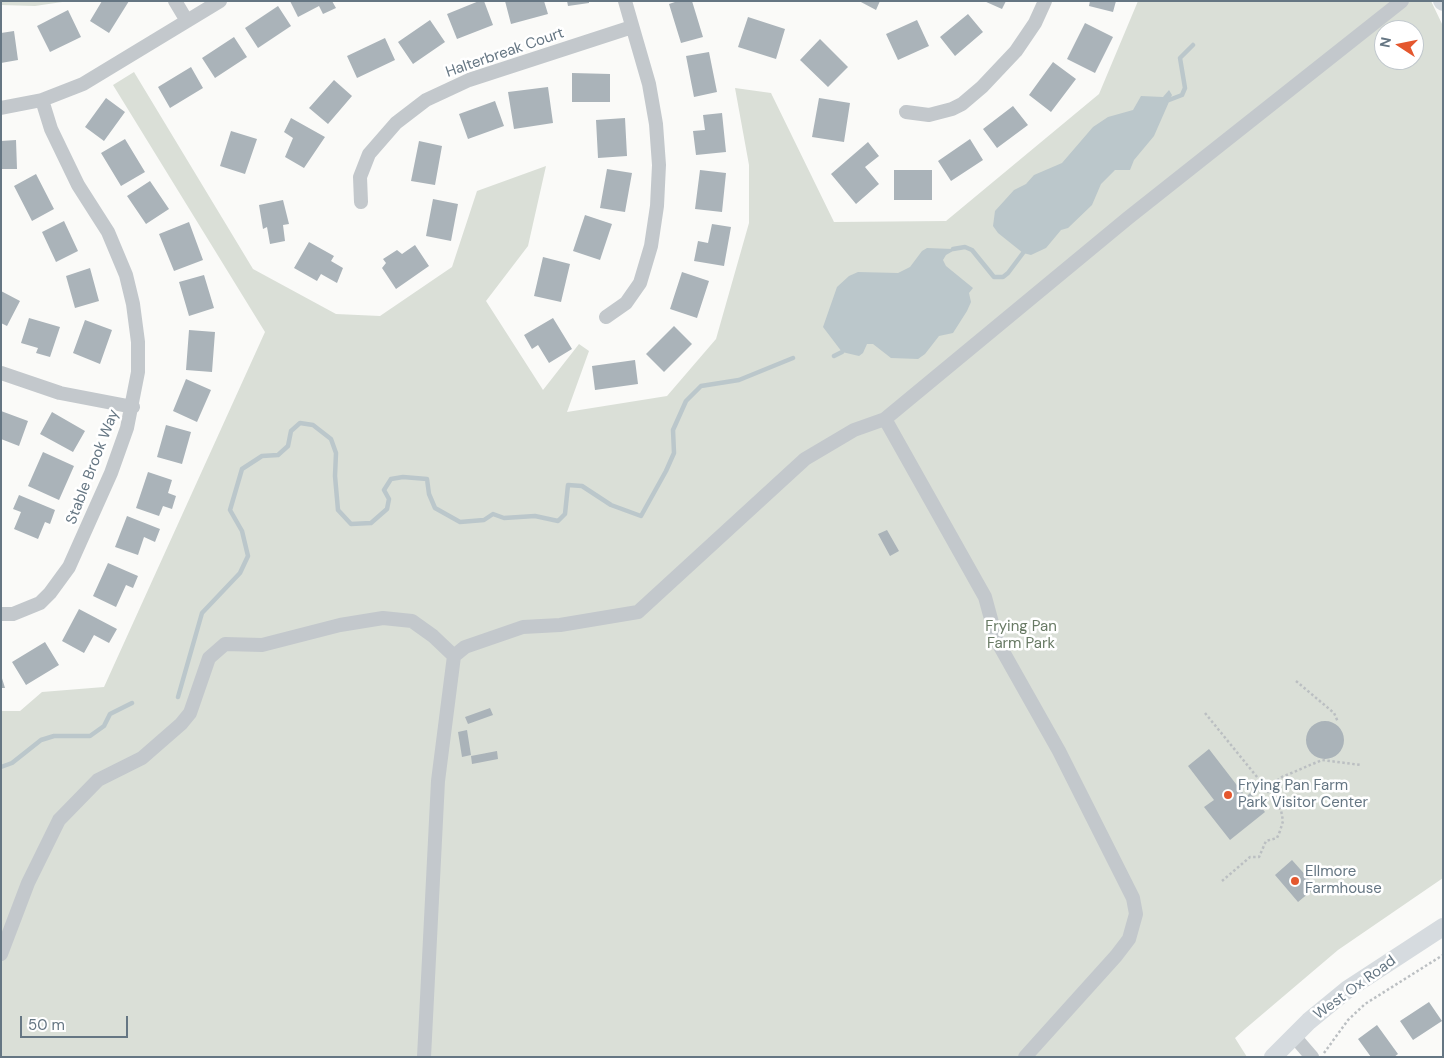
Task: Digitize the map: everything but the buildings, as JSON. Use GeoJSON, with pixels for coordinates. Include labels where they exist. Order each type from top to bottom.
{"type":"FeatureCollection","features":[{"type":"Feature","properties":{"kind":"main road","name":"West Ox Road"},"geometry":{"type":"LineString","coordinates":[[1273,1057],[1293,1035],[1348,989],[1443,927]]}},
{"type":"Feature","properties":{"kind":"street"},"geometry":{"type":"LineString","coordinates":[[175,1],[187,21]]}},
{"type":"Feature","properties":{"kind":"street"},"geometry":{"type":"LineString","coordinates":[[1,108],[42,100],[83,84],[220,1]]}},
{"type":"Feature","properties":{"kind":"street"},"geometry":{"type":"LineString","coordinates":[[606,317],[626,303],[640,283],[651,246],[657,206],[660,165],[656,124],[649,84],[625,1]]}},
{"type":"Feature","properties":{"kind":"street"},"geometry":{"type":"LineString","coordinates":[[906,112],[929,115],[952,109],[962,104],[994,76],[1016,51],[1035,23],[1045,1]]}},
{"type":"Feature","properties":{"kind":"street"},"geometry":{"type":"LineString","coordinates":[[424,1057],[438,781],[454,656],[466,647],[523,627],[560,625],[638,612],[805,459],[854,430],[885,419],[1120,224],[1402,1]]}},
{"type":"Feature","properties":{"kind":"street","name":"Halterbreak Court"},"geometry":{"type":"LineString","coordinates":[[361,202],[360,177],[369,154],[396,123],[426,100],[470,80],[632,27]]}},
{"type":"Feature","properties":{"kind":"street","name":"Stable Brook Way"},"geometry":{"type":"LineString","coordinates":[[1,614],[13,614],[40,603],[50,594],[69,567],[111,474],[133,407],[138,372],[138,342],[133,304],[126,274],[108,232],[78,185],[51,129],[42,100]]}},
{"type":"Feature","properties":{"kind":"street"},"geometry":{"type":"LineString","coordinates":[[1,373],[60,393],[133,407]]}},
{"type":"Feature","properties":{"kind":"street"},"geometry":{"type":"LineString","coordinates":[[885,419],[984,598],[997,641],[1059,751],[1133,898],[1136,914],[1129,939],[1025,1057]]}},
{"type":"Feature","properties":{"kind":"street"},"geometry":{"type":"LineString","coordinates":[[1,954],[28,883],[59,820],[98,780],[142,758],[182,724],[190,713],[209,658],[226,644],[262,645],[340,625],[383,618],[412,621],[433,636],[454,656]]}},
{"type":"Feature","properties":{"kind":"street"},"geometry":{"type":"LineString","coordinates":[[1293,1035],[1312,1057]]}},
{"type":"Feature","properties":{"kind":"path"},"geometry":{"type":"LineString","coordinates":[[1296,681],[1334,713],[1338,722]]}},
{"type":"Feature","properties":{"kind":"path"},"geometry":{"type":"LineString","coordinates":[[1205,712],[1266,788],[1281,810],[1282,822],[1277,838],[1266,841],[1259,857],[1250,857],[1245,860],[1222,881]]}},
{"type":"Feature","properties":{"kind":"path"},"geometry":{"type":"LineString","coordinates":[[1266,788],[1282,777],[1322,760],[1361,765]]}},
{"type":"Feature","properties":{"kind":"path"},"geometry":{"type":"LineString","coordinates":[[1321,1057],[1348,1020],[1365,1004],[1443,955]]}},
{"type":"Feature","properties":{"kind":"green space"},"geometry":{"type":"Polygon","coordinates":[[[1,1],[69,1],[35,6],[1,5],[1,1]]]}},
{"type":"Feature","properties":{"kind":"green space","name":"Frying Pan Farm Park"},"geometry":{"type":"Polygon","coordinates":[[[1138,1],[1431,1],[1443,26],[1443,878],[1338,950],[1235,1038],[1247,1057],[1,1057],[1,711],[20,711],[42,692],[104,687],[265,332],[113,85],[134,72],[253,269],[336,314],[380,316],[452,267],[477,191],[546,166],[528,246],[486,301],[543,390],[579,344],[589,351],[567,412],[667,396],[716,339],[749,223],[749,165],[735,88],[771,93],[834,222],[946,221],[1099,94],[1138,1]]]}},
{"type":"Feature","properties":{"kind":"shaded area"},"geometry":{"type":"Polygon","coordinates":[[[1169,90],[1172,95],[1154,136],[1134,160],[1130,170],[1115,170],[1101,184],[1092,205],[1068,228],[1061,230],[1046,248],[1031,255],[1023,253],[998,233],[993,226],[995,211],[1014,190],[1026,184],[1034,175],[1062,163],[1093,127],[1108,117],[1133,110],[1141,96],[1163,97],[1169,90]]]}},
{"type":"Feature","properties":{"kind":"shaded area"},"geometry":{"type":"Polygon","coordinates":[[[927,248],[953,249],[943,260],[946,266],[973,288],[969,293],[971,302],[967,311],[953,333],[939,336],[925,354],[918,359],[891,358],[873,344],[867,344],[863,353],[859,356],[842,352],[823,327],[837,287],[849,276],[858,272],[898,273],[910,267],[922,251],[927,248]]]}},
{"type":"Feature","properties":{"kind":"waterway"},"geometry":{"type":"LineString","coordinates":[[1169,100],[1182,95],[1185,88],[1180,58],[1193,45]]}},
{"type":"Feature","properties":{"kind":"waterway"},"geometry":{"type":"LineString","coordinates":[[953,249],[965,247],[972,250],[994,277],[1003,277],[1008,273],[1023,253]]}},
{"type":"Feature","properties":{"kind":"waterway"},"geometry":{"type":"LineString","coordinates":[[834,356],[842,352]]}},
{"type":"Feature","properties":{"kind":"waterway"},"geometry":{"type":"LineString","coordinates":[[178,697],[202,613],[240,573],[248,556],[242,531],[230,510],[242,469],[262,456],[278,455],[288,446],[291,431],[300,423],[313,425],[331,439],[336,453],[335,476],[338,510],[351,524],[371,523],[387,509],[389,499],[384,490],[391,479],[403,477],[427,479],[429,494],[435,508],[460,522],[484,520],[493,514],[504,518],[535,516],[558,521],[565,514],[568,485],[582,486],[611,505],[641,516],[674,453],[673,430],[686,401],[701,386],[739,380],[793,358]]}},
{"type":"Feature","properties":{"kind":"waterway"},"geometry":{"type":"LineString","coordinates":[[1,767],[12,763],[41,740],[54,736],[90,736],[104,726],[110,714],[132,703]]}},
{"type":"Feature","properties":{"kind":"place","name":"Frying Pan Farm Park Visitor Center"},"geometry":{"type":"Point","coordinates":[1228,795]}},
{"type":"Feature","properties":{"kind":"place","name":"Ellmore Farmhouse"},"geometry":{"type":"Point","coordinates":[1295,881]}}]}
